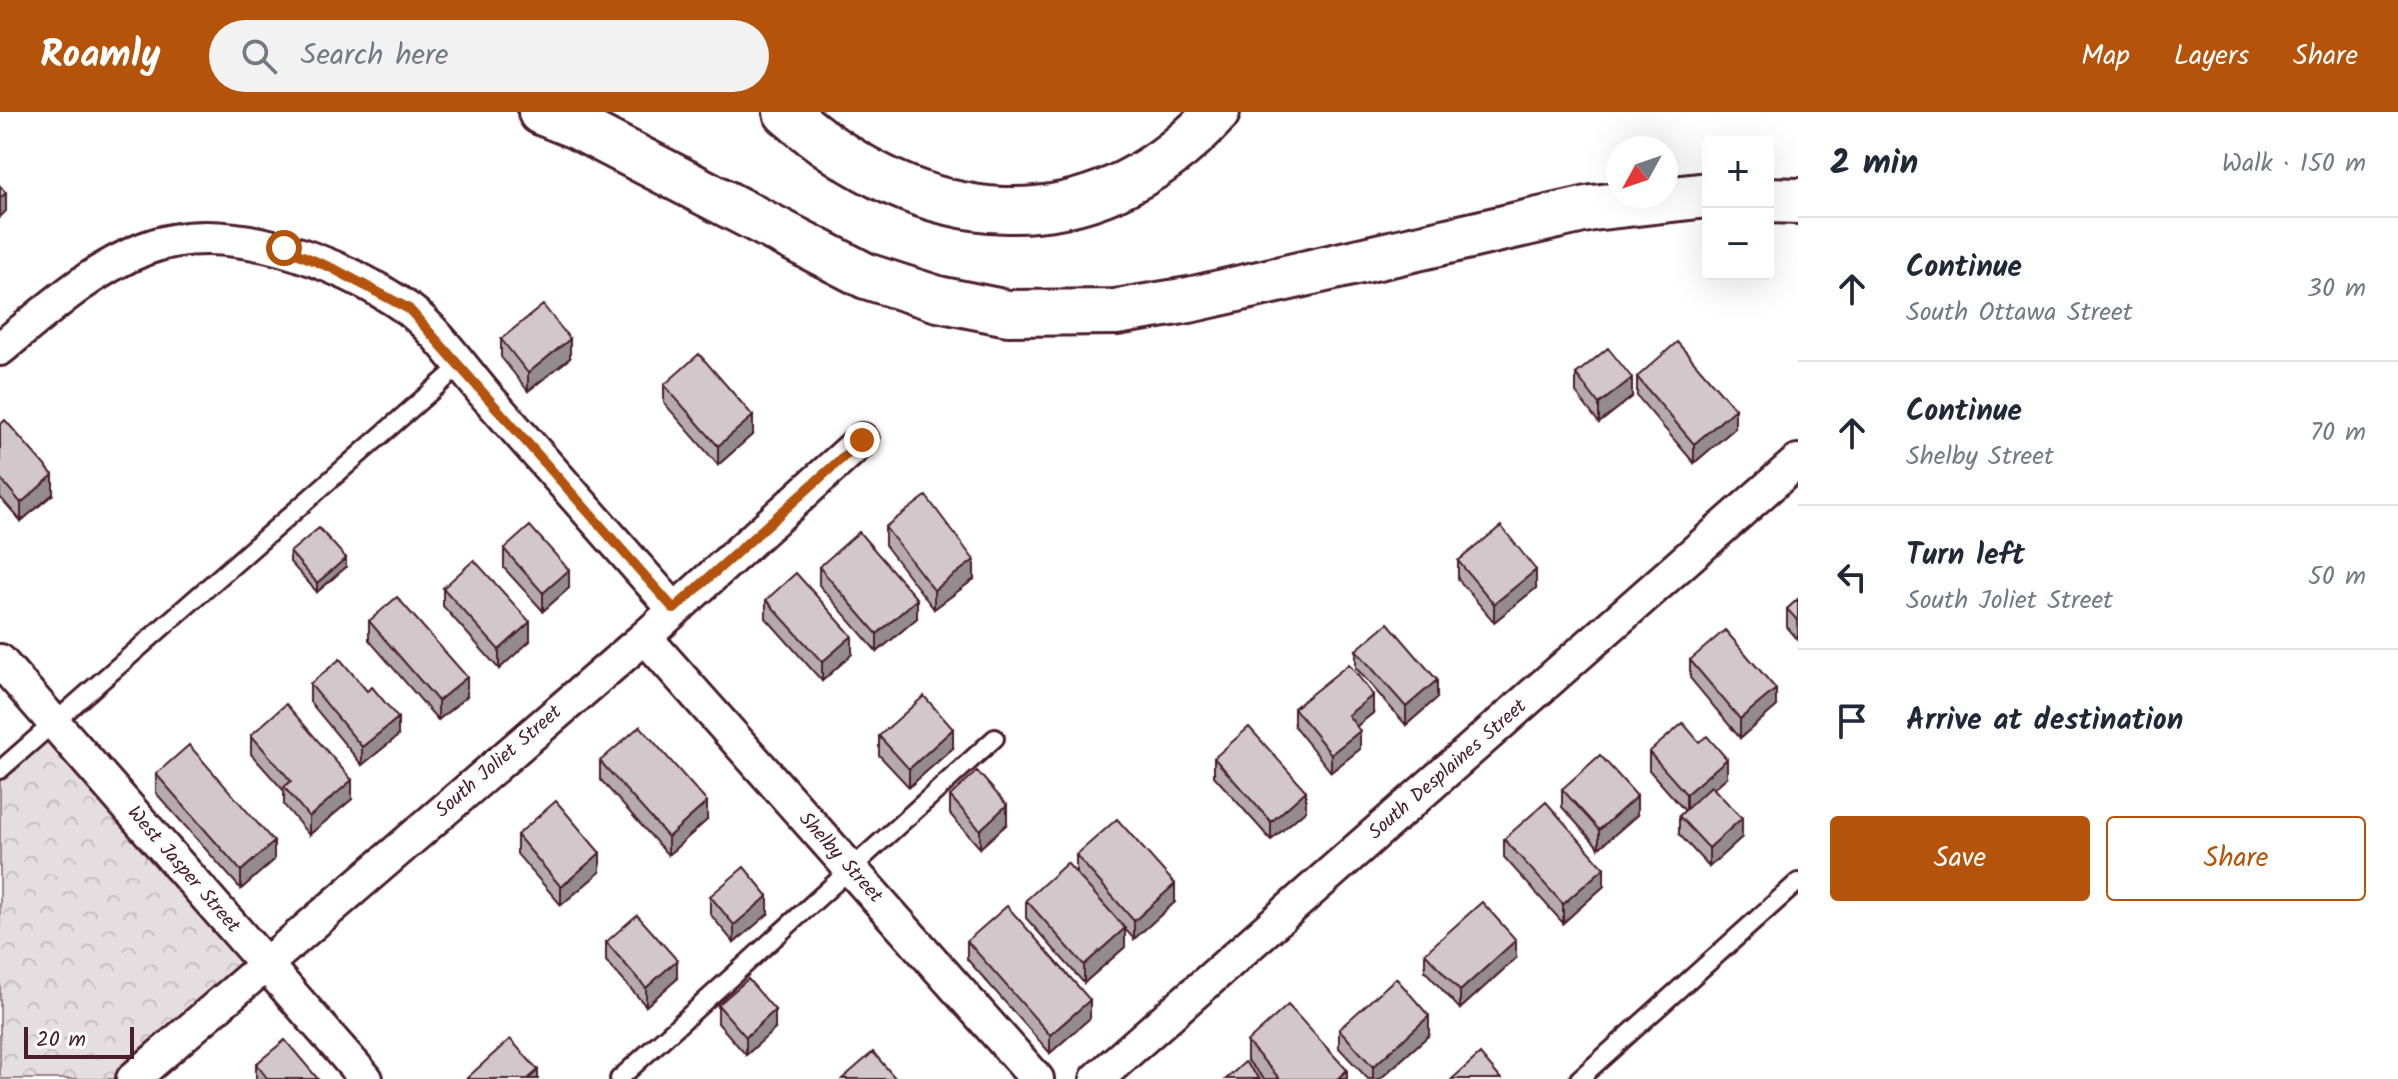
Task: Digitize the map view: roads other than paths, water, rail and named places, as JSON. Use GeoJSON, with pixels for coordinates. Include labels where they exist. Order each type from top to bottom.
{"type":"FeatureCollection","features":[{"type":"Feature","properties":{"kind":"highway"},"geometry":{"type":"LineString","coordinates":[[541,112],[576,126],[866,276],[938,299],[1008,313],[1116,312],[1189,300],[1592,208],[1702,196]]}},
{"type":"Feature","properties":{"kind":"highway"},"geometry":{"type":"LineString","coordinates":[[786,112],[819,142],[861,170],[903,190],[989,210],[1074,203],[1123,186],[1162,163],[1192,139],[1217,112]]}},
{"type":"Feature","properties":{"kind":"highway"},"geometry":{"type":"LineString","coordinates":[[1774,200],[1798,201]]}},
{"type":"Feature","properties":{"kind":"street"},"geometry":{"type":"LineString","coordinates":[[0,349],[70,291],[106,268],[147,248],[186,240],[235,239],[284,248],[334,269],[409,309],[674,609]]}},
{"type":"Feature","properties":{"kind":"street","name":"South Joliet Street"},"geometry":{"type":"LineString","coordinates":[[133,1079],[645,637],[862,440]]}},
{"type":"Feature","properties":{"kind":"street","name":"South Desplaines Street"},"geometry":{"type":"LineString","coordinates":[[1097,1079],[1798,461]]}},
{"type":"Feature","properties":{"kind":"street","name":"Shelby Street"},"geometry":{"type":"LineString","coordinates":[[645,637],[1037,1079]]}},
{"type":"Feature","properties":{"kind":"street","name":"West Jasper Street"},"geometry":{"type":"LineString","coordinates":[[0,661],[366,1079]]}},
{"type":"Feature","properties":{"kind":"lane"},"geometry":{"type":"LineString","coordinates":[[0,770],[460,366]]}},
{"type":"Feature","properties":{"kind":"lane"},"geometry":{"type":"LineString","coordinates":[[619,1079],[995,738]]}},
{"type":"Feature","properties":{"kind":"lane"},"geometry":{"type":"LineString","coordinates":[[1579,1079],[1798,882]]}}]}
